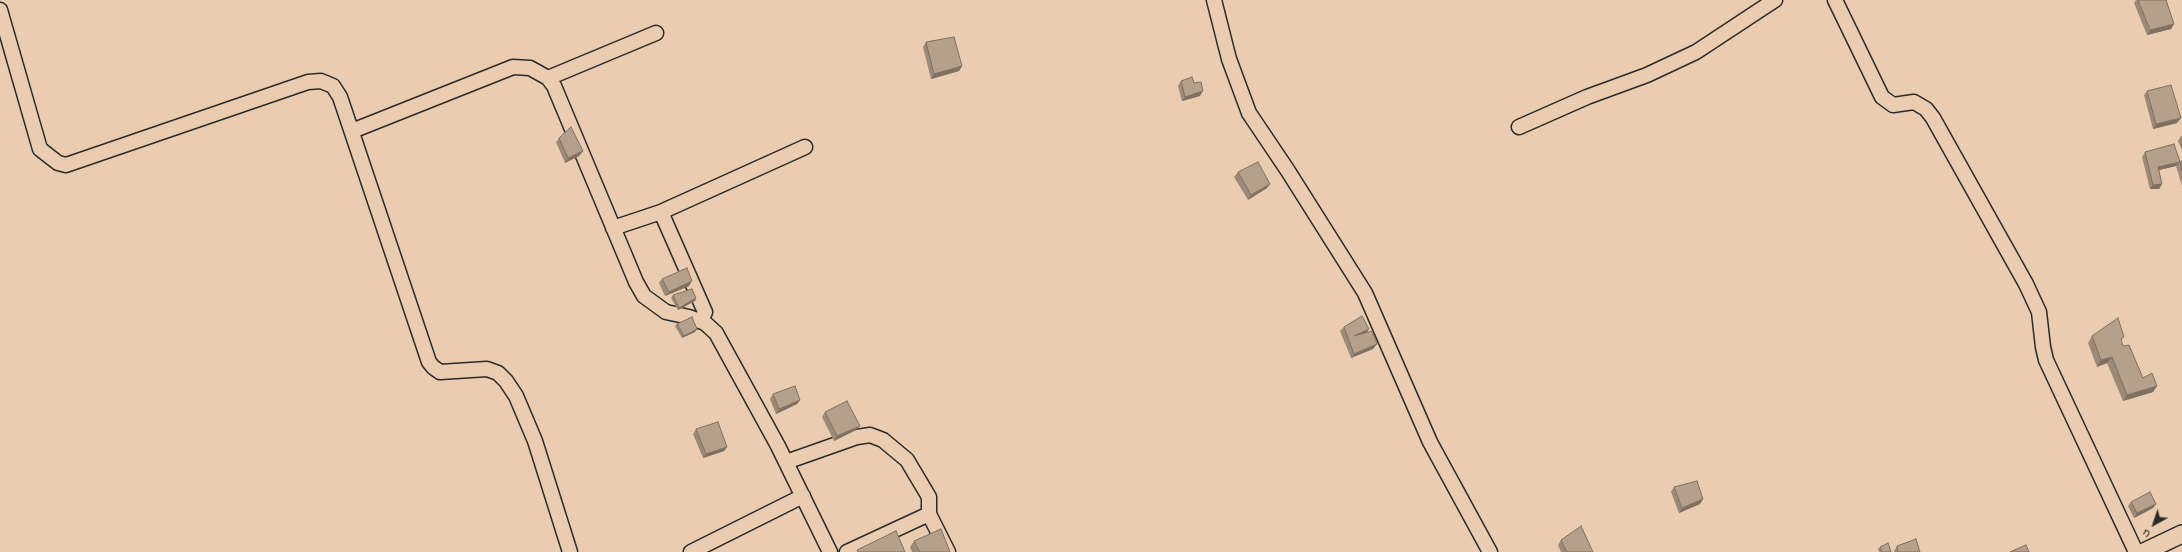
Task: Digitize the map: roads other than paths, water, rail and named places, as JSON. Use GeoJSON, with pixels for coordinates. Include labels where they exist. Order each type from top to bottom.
{"type":"FeatureCollection","features":[{"type":"Feature","properties":{"kind":"street"},"geometry":{"type":"LineString","coordinates":[[1214,0],[1229,60],[1249,113],[1288,171],[1365,293],[1430,442],[1490,552]]}},
{"type":"Feature","properties":{"kind":"street"},"geometry":{"type":"LineString","coordinates":[[1519,127],[1588,97],[1647,75],[1690,55],[1722,36],[1775,0]]}},
{"type":"Feature","properties":{"kind":"street"},"geometry":{"type":"LineString","coordinates":[[1835,0],[1882,97],[1893,105],[1914,102],[1926,109],[1933,118],[2026,284],[2039,312],[2046,360],[2136,552]]}},
{"type":"Feature","properties":{"kind":"street"},"geometry":{"type":"LineString","coordinates":[[0,10],[40,149],[58,163],[66,165],[308,82],[321,81],[333,86],[340,97],[430,362],[433,367],[440,372],[487,369],[498,373],[506,381],[516,396],[535,441],[570,552]]}},
{"type":"Feature","properties":{"kind":"street"},"geometry":{"type":"LineString","coordinates":[[548,78],[656,33]]}},
{"type":"Feature","properties":{"kind":"street"},"geometry":{"type":"LineString","coordinates":[[352,132],[513,66],[530,68],[548,78],[554,86],[636,282],[644,296],[666,312],[701,321],[710,328],[719,339],[786,462],[830,552]]}},
{"type":"Feature","properties":{"kind":"street"},"geometry":{"type":"LineString","coordinates":[[613,228],[661,212],[804,147]]}},
{"type":"Feature","properties":{"kind":"street"},"geometry":{"type":"LineString","coordinates":[[661,212],[705,312],[701,321]]}},
{"type":"Feature","properties":{"kind":"street"},"geometry":{"type":"LineString","coordinates":[[786,462],[857,437],[870,435],[883,440],[907,460],[929,497],[929,514],[948,552]]}},
{"type":"Feature","properties":{"kind":"street"},"geometry":{"type":"LineString","coordinates":[[691,552],[803,496]]}},
{"type":"Feature","properties":{"kind":"street"},"geometry":{"type":"LineString","coordinates":[[847,552],[929,514]]}},
{"type":"Feature","properties":{"kind":"street"},"geometry":{"type":"LineString","coordinates":[[2144,552],[2182,534]]}}]}
